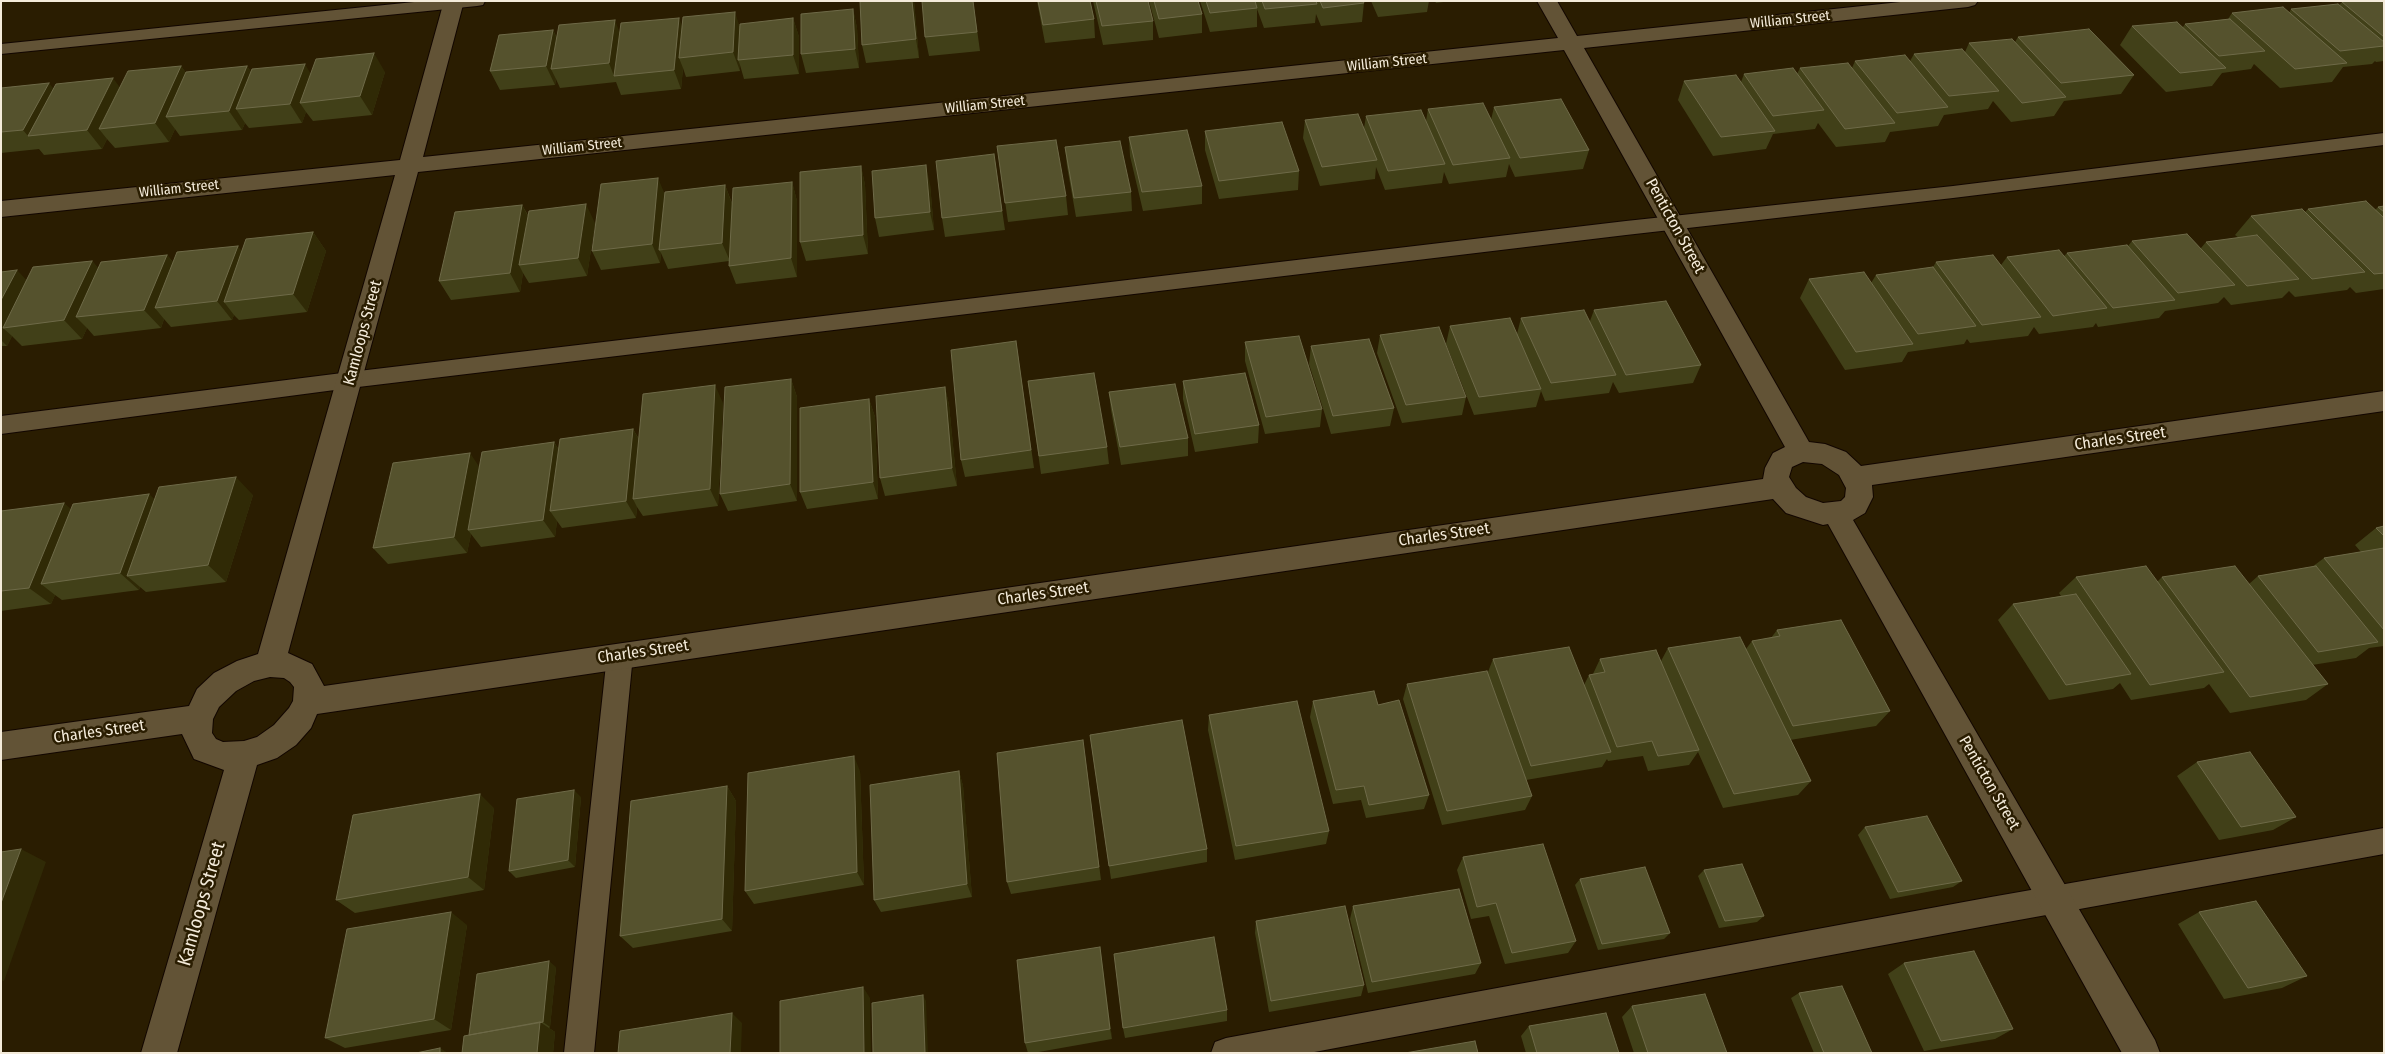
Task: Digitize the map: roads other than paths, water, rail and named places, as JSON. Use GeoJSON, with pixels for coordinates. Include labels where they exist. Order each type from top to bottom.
{"type":"FeatureCollection","features":[{"type":"Feature","properties":{"kind":"street","name":"Penticton Street"},"geometry":{"type":"LineString","coordinates":[[1547,1],[1674,223],[1801,452]]}},
{"type":"Feature","properties":{"kind":"street","name":"William Street"},"geometry":{"type":"LineString","coordinates":[[1,208],[1968,1]]}},
{"type":"Feature","properties":{"kind":"street","name":"Kamloops Street"},"geometry":{"type":"LineString","coordinates":[[270,664],[453,2]]}},
{"type":"Feature","properties":{"kind":"street","name":"Charles Street"},"geometry":{"type":"LineString","coordinates":[[1855,477],[2384,401]]}},
{"type":"Feature","properties":{"kind":"street"},"geometry":{"type":"LineString","coordinates":[[1812,451],[1838,460],[1855,477],[1860,487],[1859,497],[1855,505],[1836,514],[1822,514],[1796,505],[1779,486],[1776,477],[1782,460],[1801,452],[1812,451]]}},
{"type":"Feature","properties":{"kind":"street","name":"Charles Street"},"geometry":{"type":"LineString","coordinates":[[308,702],[1779,486]]}},
{"type":"Feature","properties":{"kind":"street","name":"Penticton Street"},"geometry":{"type":"LineString","coordinates":[[1836,514],[2142,1053]]}},
{"type":"Feature","properties":{"kind":"street"},"geometry":{"type":"LineString","coordinates":[[270,664],[288,666],[301,673],[309,686],[308,702],[300,718],[285,735],[266,748],[244,755],[222,756],[205,749],[197,735],[198,718],[208,698],[225,682],[247,670],[270,664]]}},
{"type":"Feature","properties":{"kind":"street","name":"Charles Street"},"geometry":{"type":"LineString","coordinates":[[1,746],[198,718]]}},
{"type":"Feature","properties":{"kind":"street","name":"Kamloops Street"},"geometry":{"type":"LineString","coordinates":[[159,1053],[244,755]]}},
{"type":"Feature","properties":{"kind":"lane"},"geometry":{"type":"LineString","coordinates":[[1,49],[477,1]]}},
{"type":"Feature","properties":{"kind":"lane"},"geometry":{"type":"LineString","coordinates":[[1,425],[350,380],[1674,223],[1953,192],[2384,139]]}},
{"type":"Feature","properties":{"kind":"lane"},"geometry":{"type":"LineString","coordinates":[[578,1053],[620,655]]}},
{"type":"Feature","properties":{"kind":"lane"},"geometry":{"type":"LineString","coordinates":[[1226,1053],[2384,841]]}}]}
